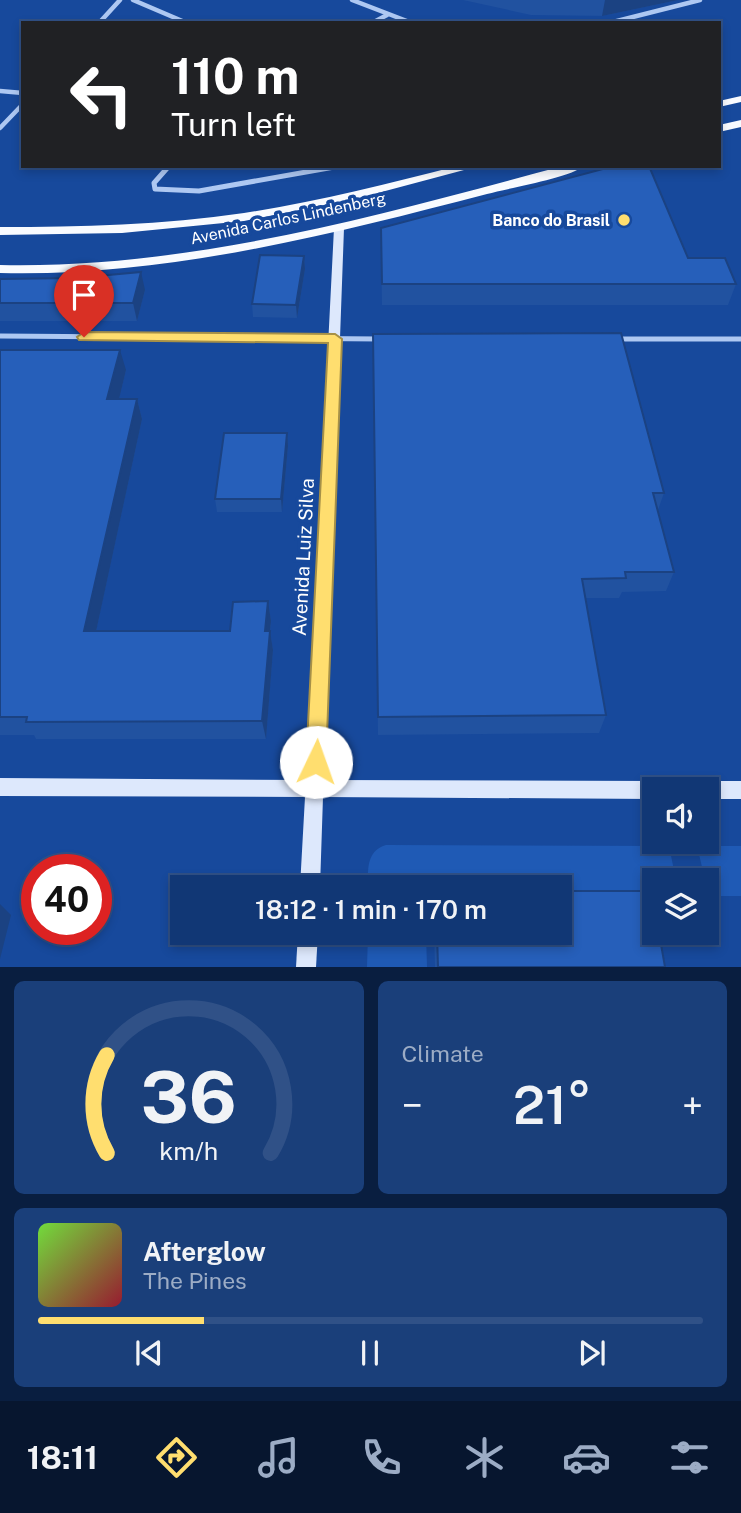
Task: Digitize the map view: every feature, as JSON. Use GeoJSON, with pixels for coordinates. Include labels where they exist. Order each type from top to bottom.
{"type":"FeatureCollection","features":[{"type":"Feature","properties":{"kind":"main road"},"geometry":{"type":"LineString","coordinates":[[721,104],[741,99]]}},
{"type":"Feature","properties":{"kind":"main road"},"geometry":{"type":"LineString","coordinates":[[721,128],[741,123]]}},
{"type":"Feature","properties":{"kind":"main road","name":"Avenida Carlos Lindenberg"},"geometry":{"type":"LineString","coordinates":[[0,231],[135,226],[242,217],[330,201],[465,168]]}},
{"type":"Feature","properties":{"kind":"main road","name":"Avenida Carlos Lindenberg"},"geometry":{"type":"LineString","coordinates":[[0,269],[90,267],[180,259],[339,228],[570,168]]}},
{"type":"Feature","properties":{"kind":"street"},"geometry":{"type":"LineString","coordinates":[[101,21],[120,0]]}},
{"type":"Feature","properties":{"kind":"street"},"geometry":{"type":"LineString","coordinates":[[134,0],[182,21]]}},
{"type":"Feature","properties":{"kind":"street"},"geometry":{"type":"LineString","coordinates":[[352,0],[406,21]]}},
{"type":"Feature","properties":{"kind":"street"},"geometry":{"type":"LineString","coordinates":[[618,21],[700,0]]}},
{"type":"Feature","properties":{"kind":"street"},"geometry":{"type":"LineString","coordinates":[[376,21],[387,15]]}},
{"type":"Feature","properties":{"kind":"street"},"geometry":{"type":"LineString","coordinates":[[0,91],[21,93]]}},
{"type":"Feature","properties":{"kind":"street"},"geometry":{"type":"LineString","coordinates":[[0,128],[21,106]]}},
{"type":"Feature","properties":{"kind":"street"},"geometry":{"type":"LineString","coordinates":[[167,168],[154,183],[155,189],[199,191],[329,168]]}},
{"type":"Feature","properties":{"kind":"street","name":"Avenida Luiz Silva"},"geometry":{"type":"LineString","coordinates":[[311,875],[339,228]]}},
{"type":"Feature","properties":{"kind":"street"},"geometry":{"type":"LineString","coordinates":[[0,336],[391,339]]}},
{"type":"Feature","properties":{"kind":"street"},"geometry":{"type":"LineString","coordinates":[[601,339],[741,339]]}},
{"type":"Feature","properties":{"kind":"street"},"geometry":{"type":"LineString","coordinates":[[0,787],[642,790]]}},
{"type":"Feature","properties":{"kind":"street"},"geometry":{"type":"LineString","coordinates":[[719,790],[741,790]]}},
{"type":"Feature","properties":{"kind":"street"},"geometry":{"type":"LineString","coordinates":[[306,967],[307,945]]}},
{"type":"Feature","properties":{"kind":"shaded area"},"geometry":{"type":"Polygon","coordinates":[[[386,845],[642,846],[642,854],[671,854],[674,868],[642,868],[642,896],[572,899],[572,875],[368,875],[372,856],[386,845]]]}},
{"type":"Feature","properties":{"kind":"shaded area"},"geometry":{"type":"Polygon","coordinates":[[[719,846],[741,846],[741,896],[719,896],[719,868],[702,868],[699,854],[719,854],[719,846]]]}},
{"type":"Feature","properties":{"kind":"shaded area"},"geometry":{"type":"Polygon","coordinates":[[[368,945],[426,945],[427,967],[367,967],[368,945]]]}},
{"type":"Feature","properties":{"kind":"building"},"geometry":{"type":"Polygon","coordinates":[[[606,168],[650,168],[688,258],[725,258],[736,284],[382,284],[381,228],[606,168]]]}},
{"type":"Feature","properties":{"kind":"building"},"geometry":{"type":"Polygon","coordinates":[[[260,255],[304,256],[296,305],[252,304],[260,255]]]}},
{"type":"Feature","properties":{"kind":"building"},"geometry":{"type":"Polygon","coordinates":[[[141,272],[133,303],[0,303],[0,279],[76,278],[141,272]]]}},
{"type":"Feature","properties":{"kind":"building"},"geometry":{"type":"Polygon","coordinates":[[[621,333],[664,493],[653,493],[674,572],[625,572],[626,578],[582,579],[606,715],[378,717],[373,334],[621,333]]]}},
{"type":"Feature","properties":{"kind":"building"},"geometry":{"type":"Polygon","coordinates":[[[0,350],[120,350],[107,399],[137,399],[84,631],[230,631],[233,602],[268,601],[265,631],[270,631],[262,721],[26,722],[27,717],[0,717],[0,350]]]}},
{"type":"Feature","properties":{"kind":"building"},"geometry":{"type":"Polygon","coordinates":[[[224,433],[287,433],[281,499],[215,499],[224,433]]]}},
{"type":"Feature","properties":{"kind":"building"},"geometry":{"type":"Polygon","coordinates":[[[572,891],[642,891],[642,945],[661,945],[665,967],[438,967],[437,945],[572,945],[572,891]]]}},
{"type":"Feature","properties":{"kind":"place","name":"Banco do Brasil"},"geometry":{"type":"Point","coordinates":[624,220]}},
{"type":"Feature","properties":{"kind":"route"},"geometry":{"type":"LineString","coordinates":[[84,337],[335,339],[316,762]]}}]}
